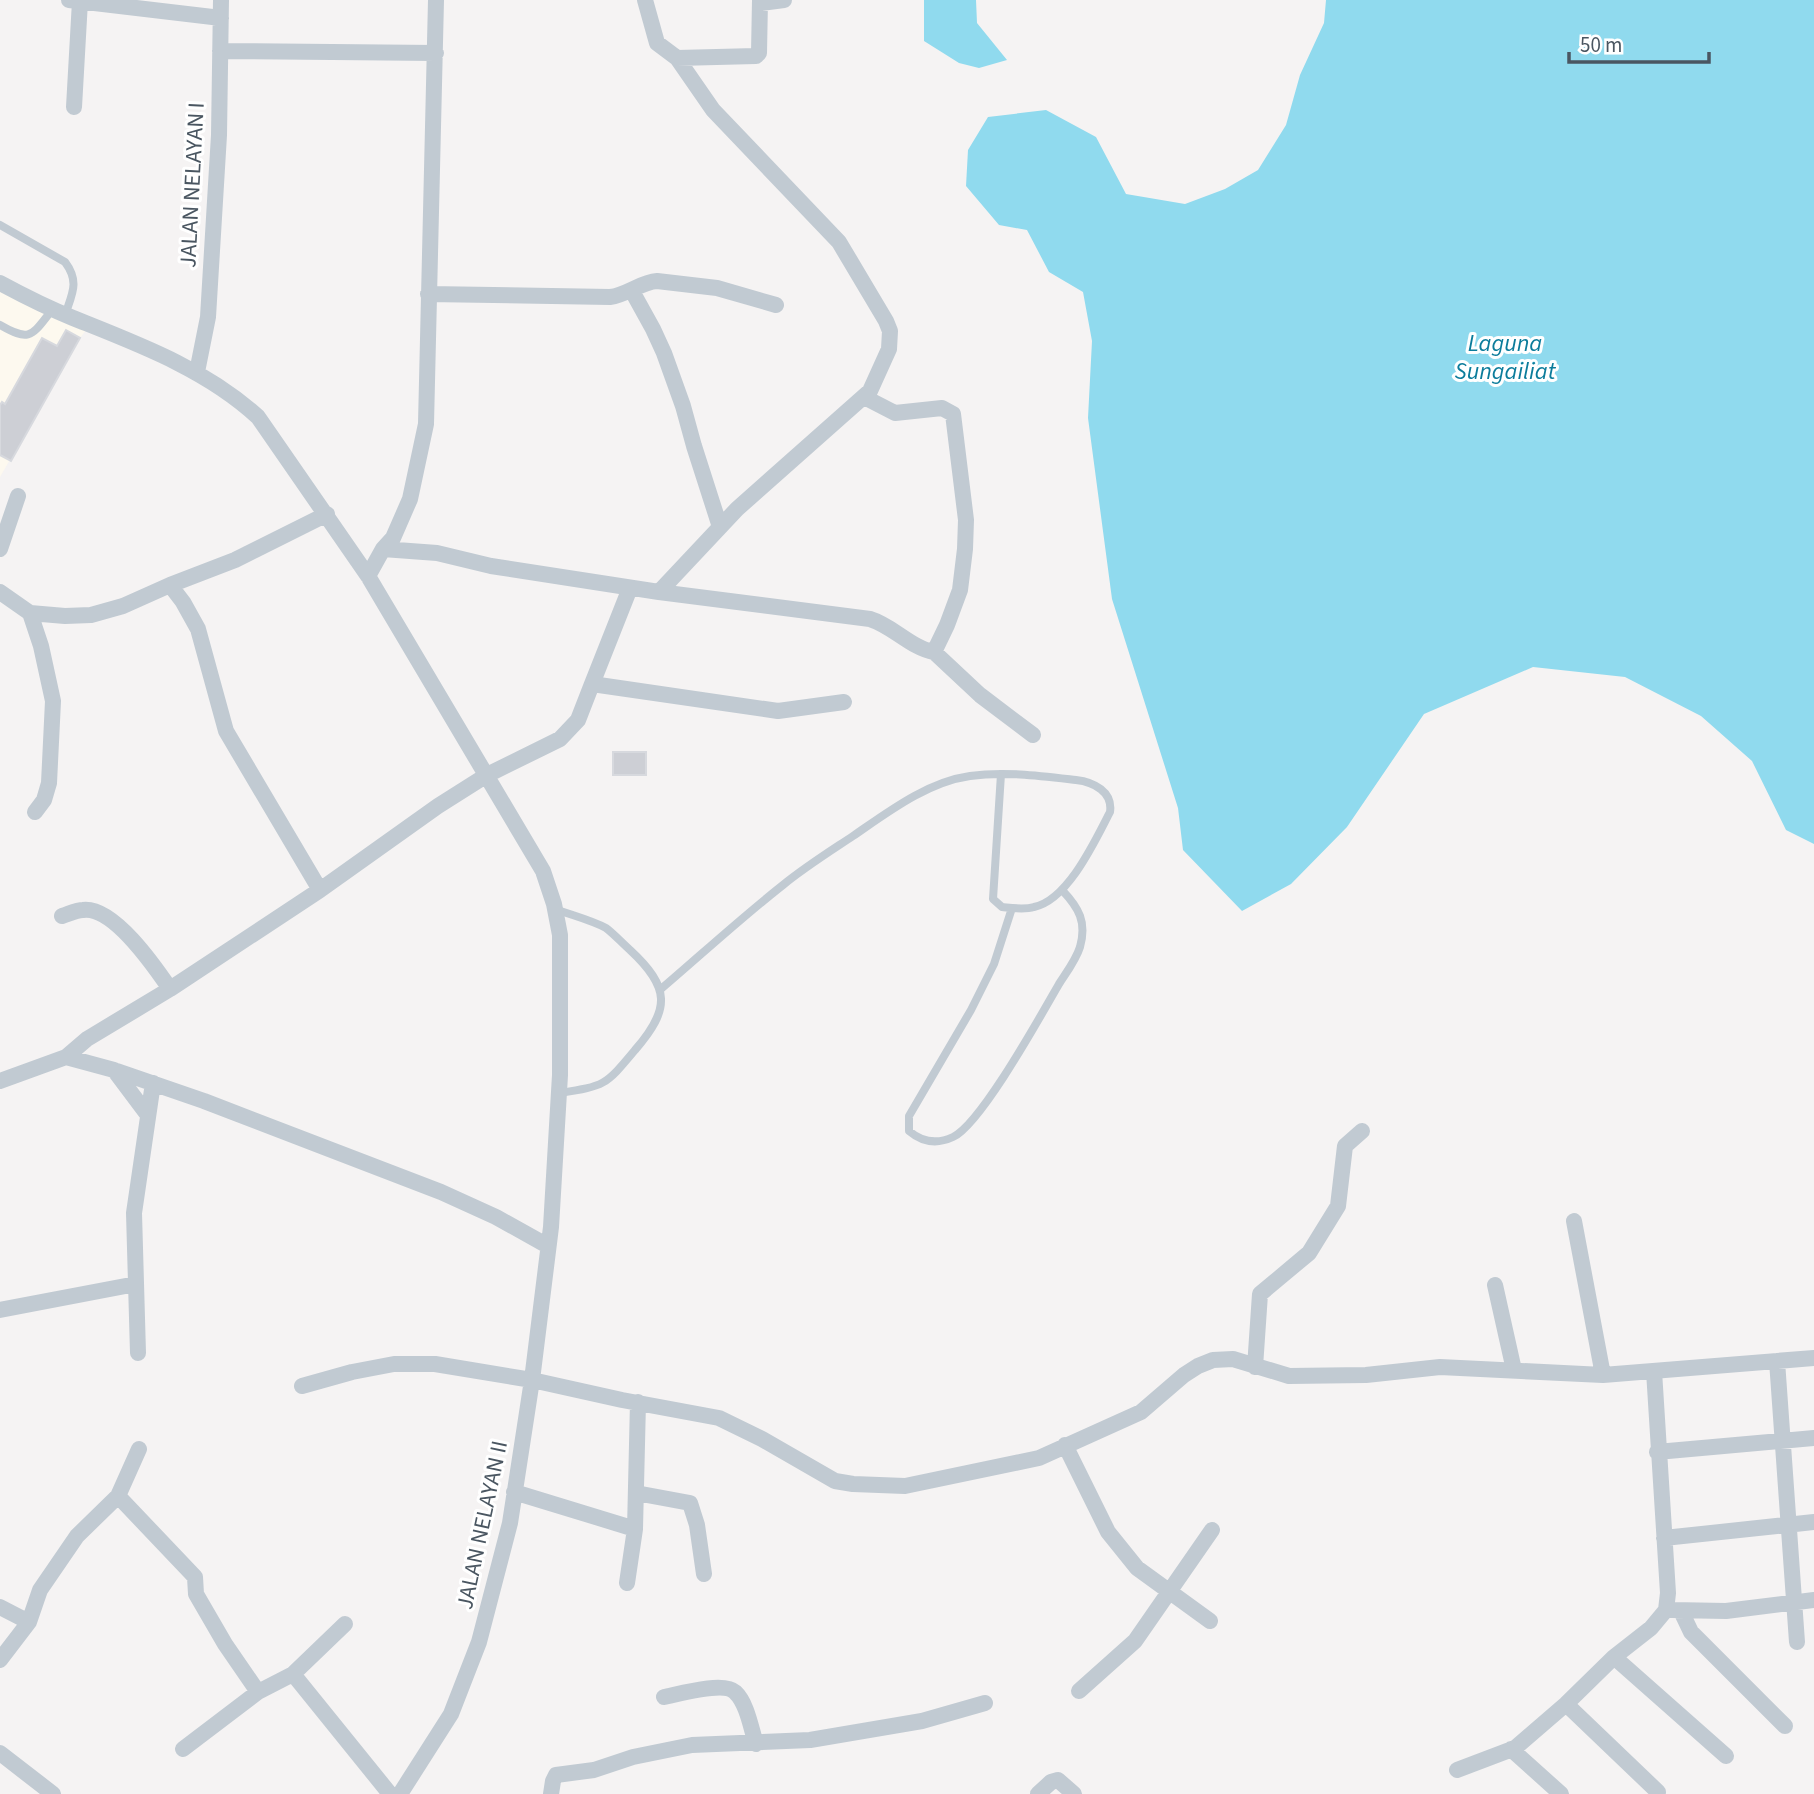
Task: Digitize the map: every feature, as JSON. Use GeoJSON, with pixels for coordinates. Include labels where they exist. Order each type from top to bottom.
{"type":"FeatureCollection","features":[{"type":"Feature","properties":{"kind":"street","name":"JALAN NELAYAN I"},"geometry":{"type":"LineString","coordinates":[[197,372],[204,340],[219,135],[221,0]]}},
{"type":"Feature","properties":{"kind":"street"},"geometry":{"type":"LineString","coordinates":[[369,576],[383,549],[393,538],[410,499],[426,424],[436,0]]}},
{"type":"Feature","properties":{"kind":"street"},"geometry":{"type":"LineString","coordinates":[[645,0],[657,43],[677,58],[713,110],[839,242],[887,321],[890,331],[888,349],[867,394],[787,463],[720,527],[659,592]]}},
{"type":"Feature","properties":{"kind":"street"},"geometry":{"type":"LineString","coordinates":[[677,58],[756,56],[760,53],[761,2],[784,0]]}},
{"type":"Feature","properties":{"kind":"street"},"geometry":{"type":"LineString","coordinates":[[74,107],[74,1],[221,18]]}},
{"type":"Feature","properties":{"kind":"street"},"geometry":{"type":"LineString","coordinates":[[220,51],[436,53]]}},
{"type":"Feature","properties":{"kind":"street"},"geometry":{"type":"LineString","coordinates":[[428,294],[610,297],[632,291],[651,281],[705,286],[776,305]]}},
{"type":"Feature","properties":{"kind":"street","name":"JALAN NELAYAN II"},"geometry":{"type":"LineString","coordinates":[[0,283],[58,312],[197,372],[236,397],[258,417],[369,576],[542,871],[555,909],[560,935],[562,1000],[549,1237],[532,1380],[514,1492],[498,1574],[479,1643],[451,1714],[400,1794]]}},
{"type":"Feature","properties":{"kind":"street"},"geometry":{"type":"LineString","coordinates":[[632,291],[653,329],[683,406],[720,527]]}},
{"type":"Feature","properties":{"kind":"street"},"geometry":{"type":"LineString","coordinates":[[867,394],[895,413],[942,408],[953,414],[966,520],[965,549],[960,590],[934,652]]}},
{"type":"Feature","properties":{"kind":"street"},"geometry":{"type":"LineString","coordinates":[[0,548],[18,496]]}},
{"type":"Feature","properties":{"kind":"street"},"geometry":{"type":"LineString","coordinates":[[0,592],[30,612],[65,616],[91,615],[123,606],[235,560],[327,514]]}},
{"type":"Feature","properties":{"kind":"street"},"geometry":{"type":"LineString","coordinates":[[383,549],[437,553],[491,566],[630,588],[870,619],[934,652],[980,695],[1033,735]]}},
{"type":"Feature","properties":{"kind":"street"},"geometry":{"type":"LineString","coordinates":[[170,585],[198,629],[226,731],[320,890]]}},
{"type":"Feature","properties":{"kind":"street"},"geometry":{"type":"LineString","coordinates":[[0,1081],[76,1049],[320,890],[438,806],[487,775],[560,739],[578,720],[630,588]]}},
{"type":"Feature","properties":{"kind":"street"},"geometry":{"type":"LineString","coordinates":[[30,612],[41,646],[53,701],[49,783],[44,800],[35,812]]}},
{"type":"Feature","properties":{"kind":"street"},"geometry":{"type":"LineString","coordinates":[[592,684],[778,711],[844,702]]}},
{"type":"Feature","properties":{"kind":"street"},"geometry":{"type":"LineString","coordinates":[[62,916],[84,909],[108,919],[139,946],[170,989]]}},
{"type":"Feature","properties":{"kind":"street"},"geometry":{"type":"LineString","coordinates":[[76,1049],[114,1070],[441,1192],[549,1237]]}},
{"type":"Feature","properties":{"kind":"street"},"geometry":{"type":"LineString","coordinates":[[114,1070],[147,1114]]}},
{"type":"Feature","properties":{"kind":"street"},"geometry":{"type":"LineString","coordinates":[[138,1353],[134,1213],[153,1083]]}},
{"type":"Feature","properties":{"kind":"street"},"geometry":{"type":"LineString","coordinates":[[1255,1367],[1260,1294],[1309,1253],[1335,1214],[1345,1146],[1362,1131]]}},
{"type":"Feature","properties":{"kind":"street"},"geometry":{"type":"LineString","coordinates":[[1574,1221],[1603,1375]]}},
{"type":"Feature","properties":{"kind":"street"},"geometry":{"type":"LineString","coordinates":[[0,1310],[136,1284]]}},
{"type":"Feature","properties":{"kind":"street"},"geometry":{"type":"LineString","coordinates":[[1494,1285],[1514,1370]]}},
{"type":"Feature","properties":{"kind":"street"},"geometry":{"type":"LineString","coordinates":[[302,1386],[394,1364],[435,1364],[532,1380],[729,1422],[835,1481],[905,1486],[1039,1458],[1141,1412],[1184,1375],[1213,1360],[1234,1359],[1289,1376],[1366,1374],[1440,1367],[1603,1375],[1814,1358]]}},
{"type":"Feature","properties":{"kind":"street"},"geometry":{"type":"LineString","coordinates":[[1777,1361],[1797,1642]]}},
{"type":"Feature","properties":{"kind":"street"},"geometry":{"type":"LineString","coordinates":[[1654,1371],[1657,1452],[1668,1593],[1673,1610],[1691,1633],[1784,1726]]}},
{"type":"Feature","properties":{"kind":"street"},"geometry":{"type":"LineString","coordinates":[[627,1583],[635,1529],[638,1402]]}},
{"type":"Feature","properties":{"kind":"street"},"geometry":{"type":"LineString","coordinates":[[1657,1452],[1814,1438]]}},
{"type":"Feature","properties":{"kind":"street"},"geometry":{"type":"LineString","coordinates":[[1065,1445],[1108,1532],[1137,1568],[1210,1621]]}},
{"type":"Feature","properties":{"kind":"street"},"geometry":{"type":"LineString","coordinates":[[0,1660],[29,1622],[40,1590],[77,1536],[118,1496],[139,1449]]}},
{"type":"Feature","properties":{"kind":"street"},"geometry":{"type":"LineString","coordinates":[[514,1492],[635,1529]]}},
{"type":"Feature","properties":{"kind":"street"},"geometry":{"type":"LineString","coordinates":[[636,1493],[690,1503],[697,1525],[704,1574]]}},
{"type":"Feature","properties":{"kind":"street"},"geometry":{"type":"LineString","coordinates":[[118,1496],[195,1577],[196,1594],[225,1644],[258,1692]]}},
{"type":"Feature","properties":{"kind":"street"},"geometry":{"type":"LineString","coordinates":[[1664,1538],[1814,1522]]}},
{"type":"Feature","properties":{"kind":"street"},"geometry":{"type":"LineString","coordinates":[[1079,1691],[1135,1641],[1212,1530]]}},
{"type":"Feature","properties":{"kind":"street"},"geometry":{"type":"LineString","coordinates":[[1457,1770],[1511,1749],[1566,1703],[1614,1657],[1673,1610],[1726,1611],[1814,1600]]}},
{"type":"Feature","properties":{"kind":"street"},"geometry":{"type":"LineString","coordinates":[[0,1607],[29,1622]]}},
{"type":"Feature","properties":{"kind":"street"},"geometry":{"type":"LineString","coordinates":[[183,1749],[258,1692],[293,1674],[345,1624]]}},
{"type":"Feature","properties":{"kind":"street"},"geometry":{"type":"LineString","coordinates":[[1614,1657],[1726,1756]]}},
{"type":"Feature","properties":{"kind":"street"},"geometry":{"type":"LineString","coordinates":[[293,1674],[390,1794]]}},
{"type":"Feature","properties":{"kind":"street"},"geometry":{"type":"LineString","coordinates":[[664,1697],[729,1687],[742,1700],[756,1744]]}},
{"type":"Feature","properties":{"kind":"street"},"geometry":{"type":"LineString","coordinates":[[551,1794],[556,1775],[594,1770],[633,1757],[692,1745],[810,1740],[910,1723],[985,1703]]}},
{"type":"Feature","properties":{"kind":"street"},"geometry":{"type":"LineString","coordinates":[[1566,1703],[1658,1791]]}},
{"type":"Feature","properties":{"kind":"street"},"geometry":{"type":"LineString","coordinates":[[1511,1749],[1561,1794]]}},
{"type":"Feature","properties":{"kind":"street"},"geometry":{"type":"LineString","coordinates":[[0,1753],[53,1794]]}},
{"type":"Feature","properties":{"kind":"street"},"geometry":{"type":"LineString","coordinates":[[1038,1794],[1051,1782],[1058,1780],[1074,1794]]}},
{"type":"Feature","properties":{"kind":"lane"},"geometry":{"type":"LineString","coordinates":[[0,225],[65,262],[72,272],[74,289],[58,312],[33,334],[17,335],[0,325]]}},
{"type":"Feature","properties":{"kind":"lane"},"geometry":{"type":"LineString","coordinates":[[661,989],[784,884],[903,801],[968,776],[1001,774],[1082,780],[1102,789],[1110,800],[1111,808],[1107,818],[1071,882],[1055,898],[1034,907],[1012,908],[996,904],[992,893],[1001,774]]}},
{"type":"Feature","properties":{"kind":"lane"},"geometry":{"type":"LineString","coordinates":[[1012,908],[994,964],[971,1010],[909,1116],[909,1131],[919,1140],[941,1141],[955,1136],[978,1113],[1080,949],[1080,912],[1062,890]]}},
{"type":"Feature","properties":{"kind":"lane"},"geometry":{"type":"LineString","coordinates":[[555,909],[606,929],[647,966],[661,989],[659,1015],[644,1040],[612,1078],[596,1087],[559,1093]]}},
{"type":"Feature","properties":{"kind":"shaded area"},"geometry":{"type":"Polygon","coordinates":[[[0,283],[90,325],[0,477],[0,283]]]}},
{"type":"Feature","properties":{"kind":"water"},"geometry":{"type":"Polygon","coordinates":[[[924,0],[976,0],[977,23],[1007,60],[979,68],[959,63],[924,41],[924,0]]]}},
{"type":"Feature","properties":{"kind":"water","name":"Laguna Sungailiat"},"geometry":{"type":"Polygon","coordinates":[[[1326,0],[1814,0],[1814,844],[1786,830],[1752,761],[1701,716],[1625,677],[1533,667],[1424,714],[1347,827],[1291,884],[1242,911],[1183,850],[1178,808],[1112,599],[1088,418],[1092,341],[1083,292],[1049,272],[1027,230],[999,225],[966,186],[968,150],[988,117],[1046,110],[1096,137],[1126,194],[1185,204],[1225,189],[1258,170],[1286,125],[1300,75],[1324,23],[1326,0]]]}},
{"type":"Feature","properties":{"kind":"building"},"geometry":{"type":"Polygon","coordinates":[[[66,330],[80,338],[11,461],[0,455],[0,405],[2,402],[5,404],[42,338],[57,346],[66,330]]]}},
{"type":"Feature","properties":{"kind":"building"},"geometry":{"type":"Polygon","coordinates":[[[613,752],[646,752],[646,775],[613,775],[613,752]]]}}]}
